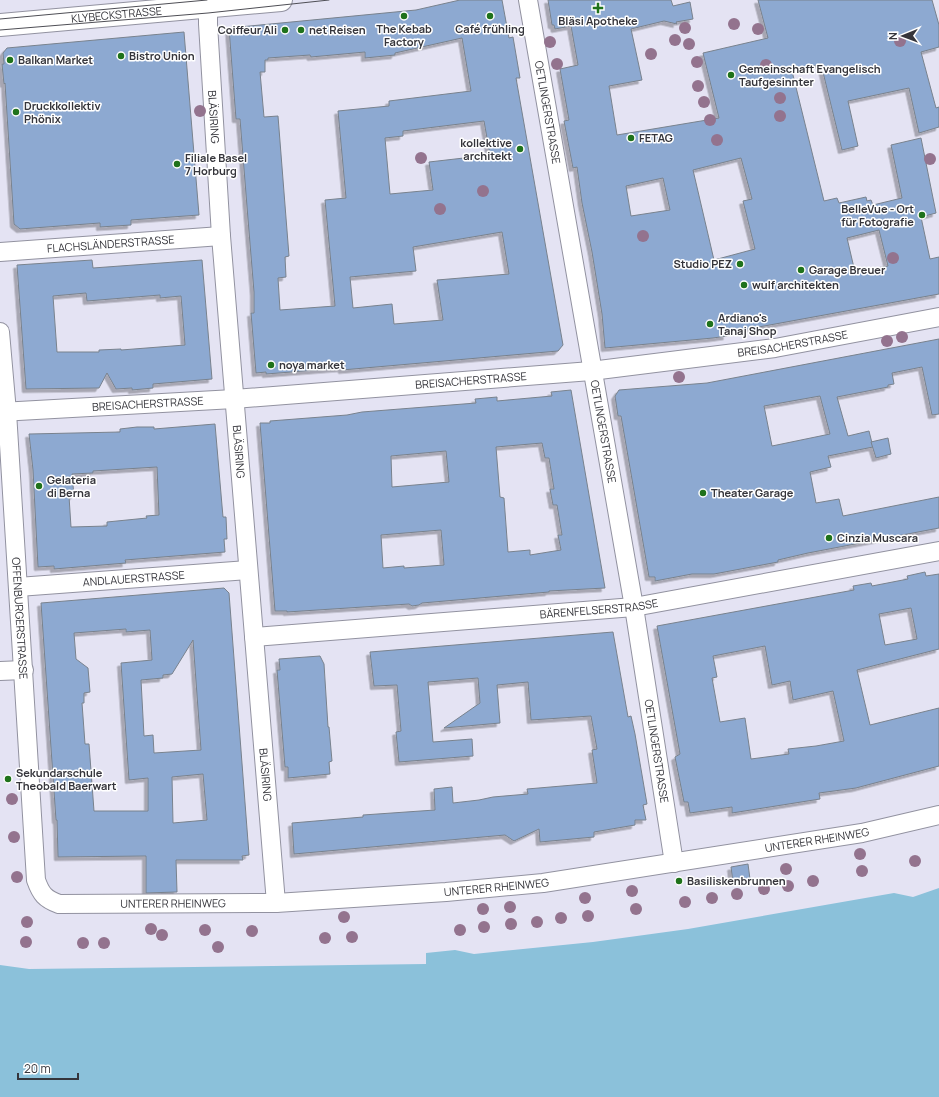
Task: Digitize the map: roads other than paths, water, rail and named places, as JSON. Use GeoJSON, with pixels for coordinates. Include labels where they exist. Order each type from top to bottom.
{"type":"FeatureCollection","features":[{"type":"Feature","properties":{"kind":"street","name":"KLYBECKSTRASSE"},"geometry":{"type":"LineString","coordinates":[[0,25],[208,3],[281,0]]}},
{"type":"Feature","properties":{"kind":"street","name":"OETLINGERSTRASSE"},"geometry":{"type":"LineString","coordinates":[[528,0],[591,371],[634,607],[674,863]]}},
{"type":"Feature","properties":{"kind":"street","name":"BLÄSIRING"},"geometry":{"type":"LineString","coordinates":[[208,3],[221,236],[276,903]]}},
{"type":"Feature","properties":{"kind":"street","name":"FLACHSLÄNDERSTRASSE"},"geometry":{"type":"LineString","coordinates":[[0,252],[221,236]]}},
{"type":"Feature","properties":{"kind":"street","name":"BREISACHERSTRASSE"},"geometry":{"type":"LineString","coordinates":[[4,412],[234,399],[591,371],[775,348],[939,317]]}},
{"type":"Feature","properties":{"kind":"street","name":"OFFENBURGERSTRASSE"},"geometry":{"type":"LineString","coordinates":[[0,332],[4,412],[24,670],[36,880],[40,891],[48,900]]}},
{"type":"Feature","properties":{"kind":"street","name":"BÄRENFELSERSTRASSE"},"geometry":{"type":"LineString","coordinates":[[254,637],[634,607],[939,551]]}},
{"type":"Feature","properties":{"kind":"street","name":"ANDLAUERSTRASSE"},"geometry":{"type":"LineString","coordinates":[[18,587],[248,570]]}},
{"type":"Feature","properties":{"kind":"street"},"geometry":{"type":"LineString","coordinates":[[0,671],[24,670]]}},
{"type":"Feature","properties":{"kind":"street","name":"UNTERER RHEINWEG"},"geometry":{"type":"LineString","coordinates":[[48,900],[59,904],[276,903],[544,883],[862,833],[939,815]]}},
{"type":"Feature","properties":{"kind":"water"},"geometry":{"type":"Polygon","coordinates":[[[939,888],[939,1097],[0,1097],[0,965],[29,969],[426,964],[426,953],[455,950],[474,954],[593,942],[688,929],[894,893],[913,897],[939,888]]]}},
{"type":"Feature","properties":{"kind":"tram line"},"geometry":{"type":"LineString","coordinates":[[0,19],[207,0]]}},
{"type":"Feature","properties":{"kind":"tram line"},"geometry":{"type":"LineString","coordinates":[[0,30],[208,13],[329,0]]}},
{"type":"Feature","properties":{"kind":"place","name":"Bläsi Apotheke"},"geometry":{"type":"Point","coordinates":[598,8]}},
{"type":"Feature","properties":{"kind":"place","name":"The Kebab Factory"},"geometry":{"type":"Point","coordinates":[404,16]}},
{"type":"Feature","properties":{"kind":"place","name":"Café frühling"},"geometry":{"type":"Point","coordinates":[490,16]}},
{"type":"Feature","properties":{"kind":"place","name":"Coiffeur Ali"},"geometry":{"type":"Point","coordinates":[285,30]}},
{"type":"Feature","properties":{"kind":"place","name":"net Reisen"},"geometry":{"type":"Point","coordinates":[301,30]}},
{"type":"Feature","properties":{"kind":"place","name":"Bistro Union"},"geometry":{"type":"Point","coordinates":[121,56]}},
{"type":"Feature","properties":{"kind":"place","name":"Balkan Market"},"geometry":{"type":"Point","coordinates":[10,60]}},
{"type":"Feature","properties":{"kind":"place","name":"Gemeinschaft Evangelisch Taufgesinnter"},"geometry":{"type":"Point","coordinates":[731,75]}},
{"type":"Feature","properties":{"kind":"place","name":"Druckkollektiv Phönix"},"geometry":{"type":"Point","coordinates":[16,112]}},
{"type":"Feature","properties":{"kind":"place","name":"FETAG"},"geometry":{"type":"Point","coordinates":[631,138]}},
{"type":"Feature","properties":{"kind":"place","name":"kollektive architekt"},"geometry":{"type":"Point","coordinates":[520,149]}},
{"type":"Feature","properties":{"kind":"place","name":"Filiale Basel 7 Horburg"},"geometry":{"type":"Point","coordinates":[177,164]}},
{"type":"Feature","properties":{"kind":"place","name":"BelleVue - Ort für Fotografie"},"geometry":{"type":"Point","coordinates":[922,215]}},
{"type":"Feature","properties":{"kind":"place","name":"Studio PEZ"},"geometry":{"type":"Point","coordinates":[740,264]}},
{"type":"Feature","properties":{"kind":"place","name":"Garage Breuer"},"geometry":{"type":"Point","coordinates":[801,270]}},
{"type":"Feature","properties":{"kind":"place","name":"wulf architekten"},"geometry":{"type":"Point","coordinates":[744,285]}},
{"type":"Feature","properties":{"kind":"place","name":"Ardiano's Tanaj Shop"},"geometry":{"type":"Point","coordinates":[710,324]}},
{"type":"Feature","properties":{"kind":"place","name":"noya market"},"geometry":{"type":"Point","coordinates":[271,365]}},
{"type":"Feature","properties":{"kind":"place","name":"Gelateria di Berna"},"geometry":{"type":"Point","coordinates":[39,486]}},
{"type":"Feature","properties":{"kind":"place","name":"Theater Garage"},"geometry":{"type":"Point","coordinates":[703,493]}},
{"type":"Feature","properties":{"kind":"place","name":"Cinzia Muscara"},"geometry":{"type":"Point","coordinates":[829,538]}},
{"type":"Feature","properties":{"kind":"place","name":"Sekundarschule Theobald Baerwart"},"geometry":{"type":"Point","coordinates":[8,779]}},
{"type":"Feature","properties":{"kind":"place","name":"Basiliskenbrunnen"},"geometry":{"type":"Point","coordinates":[679,881]}}]}
